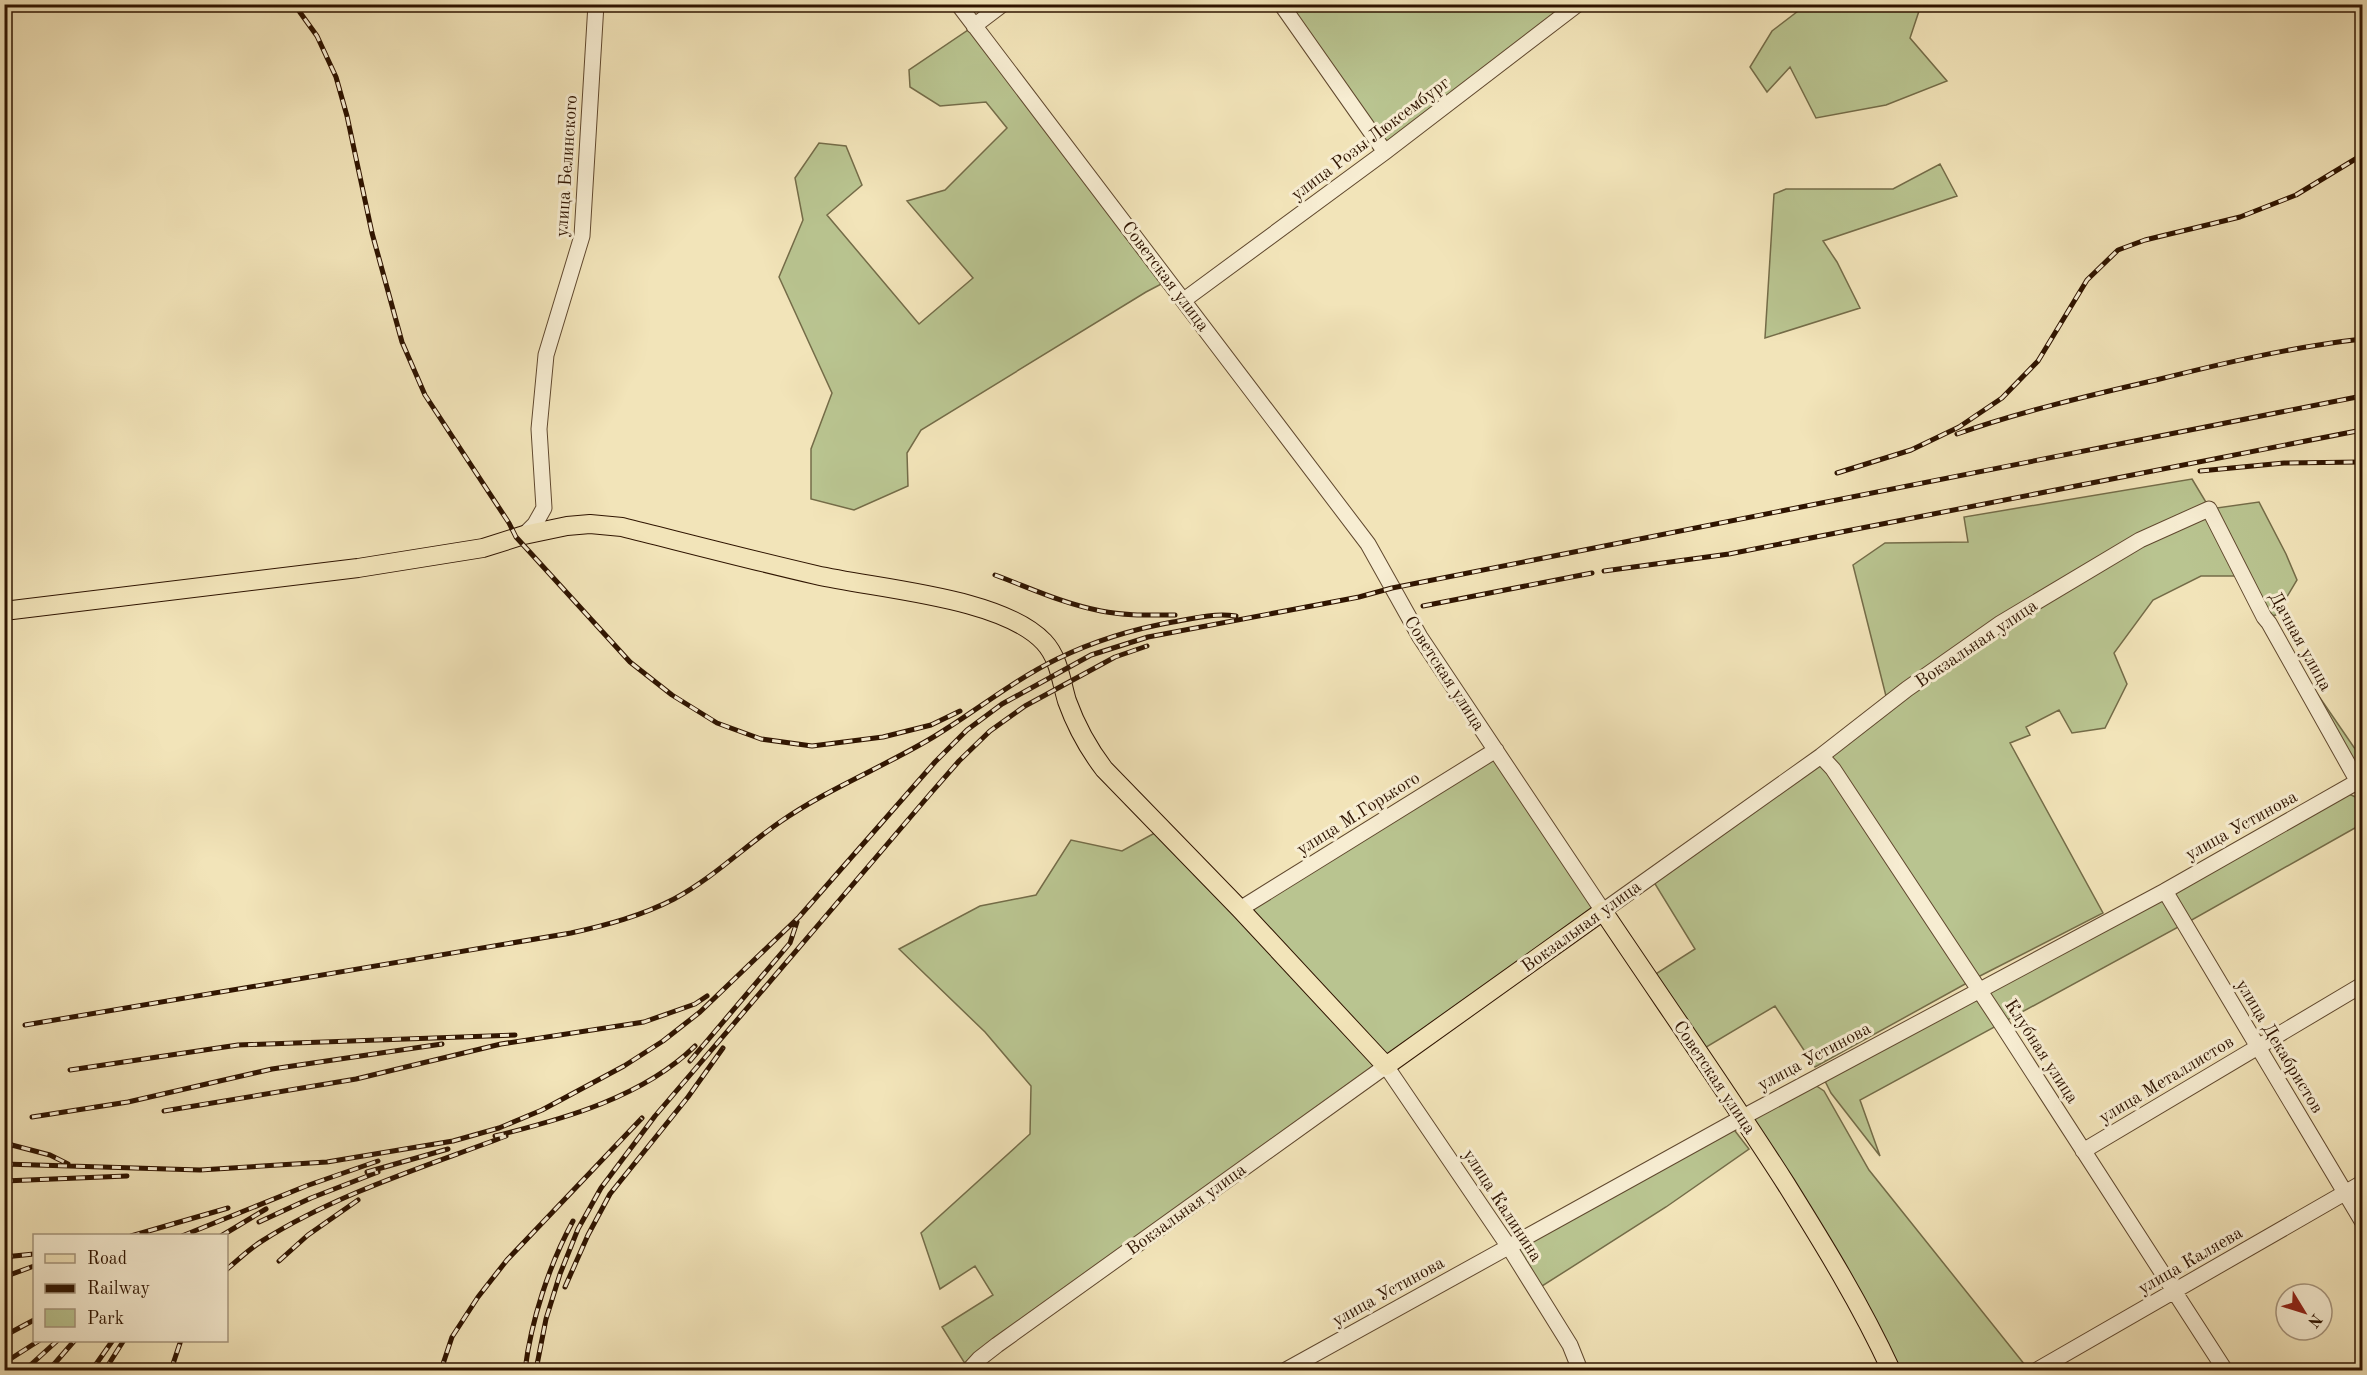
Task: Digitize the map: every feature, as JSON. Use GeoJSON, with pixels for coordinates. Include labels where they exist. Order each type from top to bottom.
{"type":"FeatureCollection","features":[{"type":"Feature","properties":{"kind":"main road"},"geometry":{"type":"LineString","coordinates":[[4,611],[369,567],[483,548],[524,534],[590,524],[621,527],[818,575],[956,600],[1005,617],[1023,626],[1046,644],[1056,659],[1068,704],[1086,744],[1104,769],[1240,909],[1386,1066]]}},
{"type":"Feature","properties":{"kind":"main road","name":"Вокзальная улица"},"geometry":{"type":"LineString","coordinates":[[1386,1066],[1603,911]]}},
{"type":"Feature","properties":{"kind":"main road","name":"Советская улица"},"geometry":{"type":"LineString","coordinates":[[1603,911],[1743,1117],[1826,1248],[1870,1325],[1891,1371]]}},
{"type":"Feature","properties":{"kind":"street","name":"улица Белинского"},"geometry":{"type":"LineString","coordinates":[[524,534],[535,524],[544,508],[539,429],[546,355],[582,236],[596,4]]}},
{"type":"Feature","properties":{"kind":"street","name":"Советская улица"},"geometry":{"type":"LineString","coordinates":[[958,4],[1368,544],[1420,637],[1603,911]]}},
{"type":"Feature","properties":{"kind":"street"},"geometry":{"type":"LineString","coordinates":[[974,26],[1003,4]]}},
{"type":"Feature","properties":{"kind":"street"},"geometry":{"type":"LineString","coordinates":[[1281,4],[1385,152]]}},
{"type":"Feature","properties":{"kind":"street","name":"улица Розы Люксембург"},"geometry":{"type":"LineString","coordinates":[[1184,300],[1385,152],[1578,4]]}},
{"type":"Feature","properties":{"kind":"street","name":"Вокзальная улица"},"geometry":{"type":"LineString","coordinates":[[1603,911],[1821,756],[1907,689],[2001,623],[2140,540],[2210,509]]}},
{"type":"Feature","properties":{"kind":"street","name":"Дачная улица"},"geometry":{"type":"LineString","coordinates":[[2210,509],[2264,617],[2361,783]]}},
{"type":"Feature","properties":{"kind":"street","name":"улица М.Горького"},"geometry":{"type":"LineString","coordinates":[[1240,909],[1496,750]]}},
{"type":"Feature","properties":{"kind":"street","name":"Клубная улица"},"geometry":{"type":"LineString","coordinates":[[1821,756],[1833,769],[1979,990],[2225,1371]]}},
{"type":"Feature","properties":{"kind":"street","name":"улица Устинова"},"geometry":{"type":"LineString","coordinates":[[1286,1371],[1743,1117],[2361,783]]}},
{"type":"Feature","properties":{"kind":"street","name":"улица Декабристов"},"geometry":{"type":"LineString","coordinates":[[2164,891],[2362,1221]]}},
{"type":"Feature","properties":{"kind":"street","name":"улица Металлистов"},"geometry":{"type":"LineString","coordinates":[[2083,1151],[2362,985]]}},
{"type":"Feature","properties":{"kind":"street","name":"Вокзальная улица"},"geometry":{"type":"LineString","coordinates":[[969,1370],[979,1359],[1025,1325],[1386,1066]]}},
{"type":"Feature","properties":{"kind":"street","name":"улица Калинина"},"geometry":{"type":"LineString","coordinates":[[1386,1066],[1509,1247],[1570,1345],[1580,1371]]}},
{"type":"Feature","properties":{"kind":"street","name":"улица Каляева"},"geometry":{"type":"LineString","coordinates":[[2037,1371],[2362,1183]]}},
{"type":"Feature","properties":{"kind":"green space"},"geometry":{"type":"Polygon","coordinates":[[[1356,4],[1578,5],[1385,152],[1281,5],[1346,5],[1349,8],[1356,4]]]}},
{"type":"Feature","properties":{"kind":"green space"},"geometry":{"type":"Polygon","coordinates":[[[1806,5],[1921,5],[1910,38],[1947,81],[1886,105],[1816,118],[1790,67],[1767,92],[1750,67],[1772,31],[1806,5]]]}},
{"type":"Feature","properties":{"kind":"green space"},"geometry":{"type":"Polygon","coordinates":[[[974,26],[1169,280],[921,430],[907,453],[908,486],[854,510],[811,499],[811,449],[832,393],[779,277],[803,220],[795,178],[819,143],[846,146],[862,185],[827,215],[919,324],[973,278],[907,201],[945,190],[1007,128],[986,102],[940,106],[910,87],[909,70],[974,26]]]}},
{"type":"Feature","properties":{"kind":"green space"},"geometry":{"type":"Polygon","coordinates":[[[1940,164],[1957,196],[1823,241],[1837,262],[1860,308],[1765,338],[1774,194],[1786,189],[1893,189],[1940,164]]]}},
{"type":"Feature","properties":{"kind":"green space"},"geometry":{"type":"Polygon","coordinates":[[[2192,479],[2210,509],[2259,502],[2297,580],[2276,615],[2264,617],[2243,576],[2201,576],[2153,600],[2114,653],[2127,684],[2105,728],[2072,733],[2059,710],[2026,727],[2030,735],[2010,743],[2103,913],[1976,978],[1815,1067],[1775,1006],[1698,1052],[1651,977],[1695,949],[1652,879],[1888,704],[1853,565],[1885,543],[1968,542],[1964,517],[2192,479]]]}},
{"type":"Feature","properties":{"kind":"green space"},"geometry":{"type":"Polygon","coordinates":[[[2294,660],[2362,759],[2362,777],[2294,660]]]}},
{"type":"Feature","properties":{"kind":"green space"},"geometry":{"type":"Polygon","coordinates":[[[1496,750],[1603,911],[969,1370],[942,1327],[993,1295],[975,1266],[940,1289],[921,1233],[1030,1134],[1031,1086],[985,1032],[899,949],[980,906],[1036,895],[1071,840],[1122,851],[1162,829],[1241,908],[1496,750]]]}},
{"type":"Feature","properties":{"kind":"green space"},"geometry":{"type":"Polygon","coordinates":[[[2349,794],[2362,800],[2362,824],[2190,921],[2174,894],[2349,794]]]}},
{"type":"Feature","properties":{"kind":"green space"},"geometry":{"type":"Polygon","coordinates":[[[2166,897],[2182,925],[1860,1100],[1880,1156],[1831,1093],[1825,1081],[1986,992],[2166,897]]]}},
{"type":"Feature","properties":{"kind":"green space"},"geometry":{"type":"Polygon","coordinates":[[[1815,1085],[1824,1091],[1869,1170],[2029,1370],[1891,1370],[1743,1116],[1815,1085]]]}},
{"type":"Feature","properties":{"kind":"green space"},"geometry":{"type":"Polygon","coordinates":[[[1732,1127],[1749,1149],[1666,1207],[1539,1288],[1515,1248],[1732,1127]]]}},
{"type":"Feature","properties":{"kind":"railway"},"geometry":{"type":"LineString","coordinates":[[294,4],[317,36],[336,77],[347,116],[372,233],[402,342],[425,395],[516,537],[630,662],[672,695],[717,723],[761,739],[812,746],[883,737],[931,725],[960,711]]}},
{"type":"Feature","properties":{"kind":"railway"},"geometry":{"type":"LineString","coordinates":[[1837,473],[1911,450],[1959,427],[2002,398],[2038,361],[2087,280],[2118,250],[2145,240],[2240,217],[2296,195],[2362,155]]}},
{"type":"Feature","properties":{"kind":"railway"},"geometry":{"type":"LineString","coordinates":[[1957,434],[2055,404],[2207,368],[2284,351],[2362,339]]}},
{"type":"Feature","properties":{"kind":"railway"},"geometry":{"type":"LineString","coordinates":[[4,1164],[200,1170],[327,1162],[453,1141],[499,1128],[542,1110],[624,1066],[663,1041],[700,1012],[799,917],[935,762],[967,730],[1002,704],[1091,655],[1148,637],[1359,597],[1392,588],[2362,396]]}},
{"type":"Feature","properties":{"kind":"railway"},"geometry":{"type":"LineString","coordinates":[[1604,571],[1729,554],[2362,430]]}},
{"type":"Feature","properties":{"kind":"railway"},"geometry":{"type":"LineString","coordinates":[[2200,471],[2284,463],[2362,462]]}},
{"type":"Feature","properties":{"kind":"railway"},"geometry":{"type":"LineString","coordinates":[[1423,606],[1592,573]]}},
{"type":"Feature","properties":{"kind":"railway"},"geometry":{"type":"LineString","coordinates":[[995,575],[1087,608],[1120,614],[1175,615]]}},
{"type":"Feature","properties":{"kind":"railway"},"geometry":{"type":"LineString","coordinates":[[25,1025],[571,933],[636,915],[662,905],[688,891],[799,810],[935,736],[1010,686],[1057,659],[1099,641],[1143,628],[1204,616],[1236,616]]}},
{"type":"Feature","properties":{"kind":"railway"},"geometry":{"type":"LineString","coordinates":[[536,1370],[546,1319],[560,1274],[578,1229],[601,1188],[655,1116],[931,793],[990,731],[1025,706],[1115,657],[1147,646]]}},
{"type":"Feature","properties":{"kind":"railway"},"geometry":{"type":"LineString","coordinates":[[690,1061],[790,943],[797,922]]}},
{"type":"Feature","properties":{"kind":"railway"},"geometry":{"type":"LineString","coordinates":[[164,1111],[356,1079],[501,1044],[644,1022],[695,1004],[707,996]]}},
{"type":"Feature","properties":{"kind":"railway"},"geometry":{"type":"LineString","coordinates":[[70,1070],[238,1045],[515,1035]]}},
{"type":"Feature","properties":{"kind":"railway"},"geometry":{"type":"LineString","coordinates":[[32,1117],[128,1102],[272,1069],[442,1044]]}},
{"type":"Feature","properties":{"kind":"railway"},"geometry":{"type":"LineString","coordinates":[[495,1136],[575,1114],[601,1104],[652,1079],[695,1046]]}},
{"type":"Feature","properties":{"kind":"railway"},"geometry":{"type":"LineString","coordinates":[[565,1287],[588,1235],[610,1194],[688,1097],[723,1048]]}},
{"type":"Feature","properties":{"kind":"railway"},"geometry":{"type":"LineString","coordinates":[[441,1370],[452,1337],[478,1297],[507,1260],[642,1118]]}},
{"type":"Feature","properties":{"kind":"railway"},"geometry":{"type":"LineString","coordinates":[[228,1268],[262,1241],[320,1209],[381,1182],[506,1136]]}},
{"type":"Feature","properties":{"kind":"railway"},"geometry":{"type":"LineString","coordinates":[[4,1143],[50,1155],[68,1164]]}},
{"type":"Feature","properties":{"kind":"railway"},"geometry":{"type":"LineString","coordinates":[[367,1172],[448,1149]]}},
{"type":"Feature","properties":{"kind":"railway"},"geometry":{"type":"LineString","coordinates":[[187,1234],[306,1186],[378,1161]]}},
{"type":"Feature","properties":{"kind":"railway"},"geometry":{"type":"LineString","coordinates":[[259,1222],[311,1198],[378,1172]]}},
{"type":"Feature","properties":{"kind":"railway"},"geometry":{"type":"LineString","coordinates":[[4,1181],[127,1176]]}},
{"type":"Feature","properties":{"kind":"railway"},"geometry":{"type":"LineString","coordinates":[[279,1261],[308,1235],[358,1200]]}},
{"type":"Feature","properties":{"kind":"railway"},"geometry":{"type":"LineString","coordinates":[[138,1234],[228,1208]]}},
{"type":"Feature","properties":{"kind":"railway"},"geometry":{"type":"LineString","coordinates":[[224,1234],[266,1209]]}},
{"type":"Feature","properties":{"kind":"railway"},"geometry":{"type":"LineString","coordinates":[[525,1370],[542,1294],[556,1256],[573,1221]]}},
{"type":"Feature","properties":{"kind":"railway"},"geometry":{"type":"LineString","coordinates":[[4,1257],[33,1254]]}},
{"type":"Feature","properties":{"kind":"railway"},"geometry":{"type":"LineString","coordinates":[[4,1277],[33,1266]]}},
{"type":"Feature","properties":{"kind":"railway"},"geometry":{"type":"LineString","coordinates":[[4,1336],[33,1321]]}},
{"type":"Feature","properties":{"kind":"railway"},"geometry":{"type":"LineString","coordinates":[[4,1363],[37,1342]]}},
{"type":"Feature","properties":{"kind":"railway"},"geometry":{"type":"LineString","coordinates":[[25,1370],[56,1342]]}},
{"type":"Feature","properties":{"kind":"railway"},"geometry":{"type":"LineString","coordinates":[[49,1370],[73,1342]]}},
{"type":"Feature","properties":{"kind":"railway"},"geometry":{"type":"LineString","coordinates":[[92,1370],[112,1342]]}},
{"type":"Feature","properties":{"kind":"railway"},"geometry":{"type":"LineString","coordinates":[[105,1370],[123,1342]]}},
{"type":"Feature","properties":{"kind":"railway"},"geometry":{"type":"LineString","coordinates":[[171,1370],[180,1342]]}}]}
